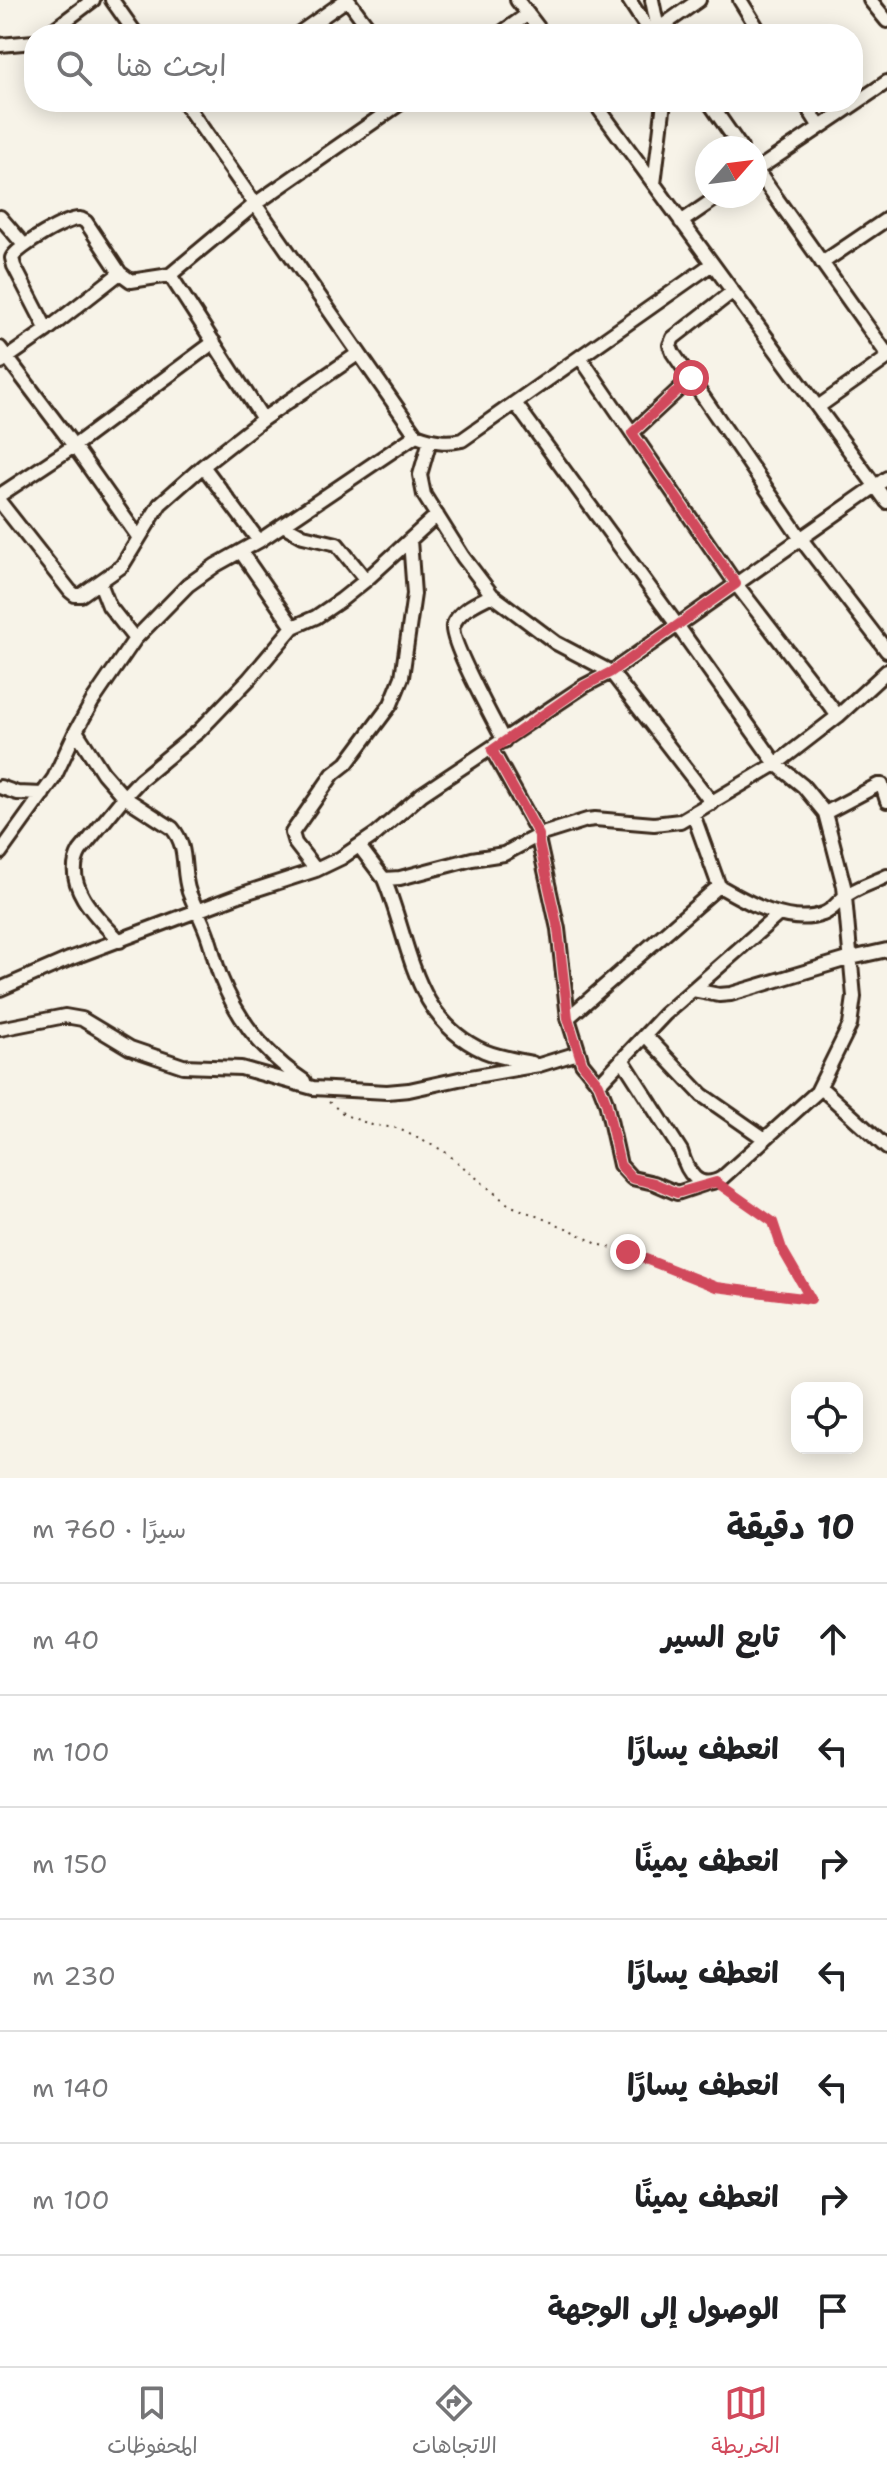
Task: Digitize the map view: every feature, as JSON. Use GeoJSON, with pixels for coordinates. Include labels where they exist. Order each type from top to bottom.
{"type":"FeatureCollection","features":[{"type":"Feature","properties":{"kind":"street"},"geometry":{"type":"LineString","coordinates":[[61,24],[93,0]]}},
{"type":"Feature","properties":{"kind":"street"},"geometry":{"type":"LineString","coordinates":[[312,24],[347,0],[365,24]]}},
{"type":"Feature","properties":{"kind":"street"},"geometry":{"type":"LineString","coordinates":[[517,0],[536,24]]}},
{"type":"Feature","properties":{"kind":"street"},"geometry":{"type":"LineString","coordinates":[[629,0],[645,24]]}},
{"type":"Feature","properties":{"kind":"street"},"geometry":{"type":"LineString","coordinates":[[652,0],[658,24]]}},
{"type":"Feature","properties":{"kind":"street"},"geometry":{"type":"LineString","coordinates":[[669,24],[699,0]]}},
{"type":"Feature","properties":{"kind":"street"},"geometry":{"type":"LineString","coordinates":[[740,0],[755,24]]}},
{"type":"Feature","properties":{"kind":"street"},"geometry":{"type":"LineString","coordinates":[[870,0],[887,21]]}},
{"type":"Feature","properties":{"kind":"street"},"geometry":{"type":"LineString","coordinates":[[116,2],[130,24]]}},
{"type":"Feature","properties":{"kind":"street"},"geometry":{"type":"LineString","coordinates":[[514,24],[528,14]]}},
{"type":"Feature","properties":{"kind":"street"},"geometry":{"type":"LineString","coordinates":[[0,45],[24,43]]}},
{"type":"Feature","properties":{"kind":"street"},"geometry":{"type":"LineString","coordinates":[[863,98],[887,82]]}},
{"type":"Feature","properties":{"kind":"street"},"geometry":{"type":"LineString","coordinates":[[192,112],[416,435],[430,440],[450,443],[462,440],[712,264]]}},
{"type":"Feature","properties":{"kind":"street"},"geometry":{"type":"LineString","coordinates":[[47,330],[14,266],[12,258],[24,245],[71,220],[80,219],[86,222],[120,273],[131,281],[170,275],[255,204],[388,112]]}},
{"type":"Feature","properties":{"kind":"street"},"geometry":{"type":"LineString","coordinates":[[601,112],[818,407],[882,482],[887,502]]}},
{"type":"Feature","properties":{"kind":"street"},"geometry":{"type":"LineString","coordinates":[[654,184],[663,112]]}},
{"type":"Feature","properties":{"kind":"street"},"geometry":{"type":"LineString","coordinates":[[716,112],[733,136]]}},
{"type":"Feature","properties":{"kind":"street"},"geometry":{"type":"LineString","coordinates":[[810,112],[820,127]]}},
{"type":"Feature","properties":{"kind":"street"},"geometry":{"type":"LineString","coordinates":[[767,163],[842,112]]}},
{"type":"Feature","properties":{"kind":"street"},"geometry":{"type":"LineString","coordinates":[[767,186],[887,356],[818,407]]}},
{"type":"Feature","properties":{"kind":"street"},"geometry":{"type":"LineString","coordinates":[[681,222],[701,208]]}},
{"type":"Feature","properties":{"kind":"street"},"geometry":{"type":"LineString","coordinates":[[0,217],[24,245]]}},
{"type":"Feature","properties":{"kind":"street"},"geometry":{"type":"LineString","coordinates":[[822,263],[887,219]]}},
{"type":"Feature","properties":{"kind":"street"},"geometry":{"type":"LineString","coordinates":[[120,273],[47,330],[2,357],[74,446],[139,538]]}},
{"type":"Feature","properties":{"kind":"street"},"geometry":{"type":"LineString","coordinates":[[170,275],[263,419]]}},
{"type":"Feature","properties":{"kind":"street"},"geometry":{"type":"LineString","coordinates":[[732,292],[673,338],[670,345],[673,353],[801,539],[887,651]]}},
{"type":"Feature","properties":{"kind":"street"},"geometry":{"type":"LineString","coordinates":[[0,495],[74,446],[214,342]]}},
{"type":"Feature","properties":{"kind":"street"},"geometry":{"type":"LineString","coordinates":[[0,502],[70,591],[81,595],[122,566],[160,504],[203,466],[263,419],[359,353]]}},
{"type":"Feature","properties":{"kind":"street"},"geometry":{"type":"LineString","coordinates":[[580,357],[736,584],[838,716]]}},
{"type":"Feature","properties":{"kind":"street"},"geometry":{"type":"LineString","coordinates":[[632,433],[691,378]]}},
{"type":"Feature","properties":{"kind":"street"},"geometry":{"type":"LineString","coordinates":[[492,750],[539,835],[558,929],[568,1018],[578,1053],[599,1084],[620,1165],[632,1178],[677,1193],[710,1183],[808,1101],[820,1087],[850,1025],[853,1012],[851,958],[844,886],[825,813],[803,786],[776,764],[515,403]]}},
{"type":"Feature","properties":{"kind":"street"},"geometry":{"type":"LineString","coordinates":[[0,853],[54,778],[92,702],[135,639],[188,585],[416,435]]}},
{"type":"Feature","properties":{"kind":"street"},"geometry":{"type":"LineString","coordinates":[[430,440],[420,475],[424,495],[463,557],[492,595],[556,643],[611,672],[712,803]]}},
{"type":"Feature","properties":{"kind":"street"},"geometry":{"type":"LineString","coordinates":[[203,466],[259,541]]}},
{"type":"Feature","properties":{"kind":"street"},"geometry":{"type":"LineString","coordinates":[[0,989],[69,959],[253,890],[316,870],[359,846],[422,794],[584,686],[611,672],[882,482]]}},
{"type":"Feature","properties":{"kind":"street"},"geometry":{"type":"LineString","coordinates":[[120,941],[82,896],[75,860],[124,797],[199,731],[293,627],[316,617],[366,580],[437,515]]}},
{"type":"Feature","properties":{"kind":"street"},"geometry":{"type":"LineString","coordinates":[[283,525],[303,536],[337,544],[366,580]]}},
{"type":"Feature","properties":{"kind":"street"},"geometry":{"type":"LineString","coordinates":[[316,870],[295,843],[292,833],[333,774],[347,763],[391,704],[402,677],[414,594],[410,540]]}},
{"type":"Feature","properties":{"kind":"street"},"geometry":{"type":"LineString","coordinates":[[241,552],[293,627]]}},
{"type":"Feature","properties":{"kind":"street"},"geometry":{"type":"LineString","coordinates":[[100,583],[109,606],[135,639]]}},
{"type":"Feature","properties":{"kind":"street"},"geometry":{"type":"LineString","coordinates":[[492,595],[463,612],[452,627],[459,651],[504,741]]}},
{"type":"Feature","properties":{"kind":"street"},"geometry":{"type":"LineString","coordinates":[[384,879],[497,856],[539,835],[595,819],[654,824],[680,821],[776,764],[838,716],[887,671]]}},
{"type":"Feature","properties":{"kind":"street"},"geometry":{"type":"LineString","coordinates":[[76,731],[103,773],[124,797],[177,833],[184,851],[189,892],[224,987],[244,1023],[270,1055],[313,1088]]}},
{"type":"Feature","properties":{"kind":"street"},"geometry":{"type":"LineString","coordinates":[[825,813],[878,785],[885,788],[887,801]]}},
{"type":"Feature","properties":{"kind":"street"},"geometry":{"type":"LineString","coordinates":[[0,787],[17,793],[43,794]]}},
{"type":"Feature","properties":{"kind":"street"},"geometry":{"type":"LineString","coordinates":[[693,814],[719,886],[756,907],[779,914],[811,917],[832,909],[844,897],[887,876]]}},
{"type":"Feature","properties":{"kind":"street"},"geometry":{"type":"LineString","coordinates":[[359,846],[384,879],[421,986],[444,1025],[485,1052],[539,1065]]}},
{"type":"Feature","properties":{"kind":"street"},"geometry":{"type":"LineString","coordinates":[[568,1018],[719,886]]}},
{"type":"Feature","properties":{"kind":"street"},"geometry":{"type":"LineString","coordinates":[[599,1084],[645,1035],[779,914]]}},
{"type":"Feature","properties":{"kind":"street"},"geometry":{"type":"LineString","coordinates":[[693,990],[731,994],[887,950]]}},
{"type":"Feature","properties":{"kind":"street"},"geometry":{"type":"LineString","coordinates":[[0,1029],[65,1016],[82,1019],[130,1048],[183,1066],[241,1068],[313,1088],[387,1092],[539,1065],[578,1053]]}},
{"type":"Feature","properties":{"kind":"street"},"geometry":{"type":"LineString","coordinates":[[645,1035],[702,1095],[765,1139]]}},
{"type":"Feature","properties":{"kind":"street"},"geometry":{"type":"LineString","coordinates":[[622,1059],[696,1180],[710,1183]]}},
{"type":"Feature","properties":{"kind":"street"},"geometry":{"type":"LineString","coordinates":[[820,1087],[887,1148]]}},
{"type":"Feature","properties":{"kind":"path"},"geometry":{"type":"LineString","coordinates":[[313,1088],[345,1115],[372,1125],[410,1133],[444,1151],[509,1205],[597,1244],[628,1252],[716,1287],[811,1299],[782,1249],[773,1222],[710,1183]]}},
{"type":"Feature","properties":{"kind":"route"},"geometry":{"type":"LineString","coordinates":[[628,1252],[716,1287],[811,1299],[782,1249],[774,1223],[740,1198],[716,1182],[677,1193],[632,1178],[620,1165],[606,1102],[599,1084],[582,1063],[568,1018],[558,929],[539,835],[492,750],[584,686],[611,672],[736,584],[632,433],[691,378]]}}]}
